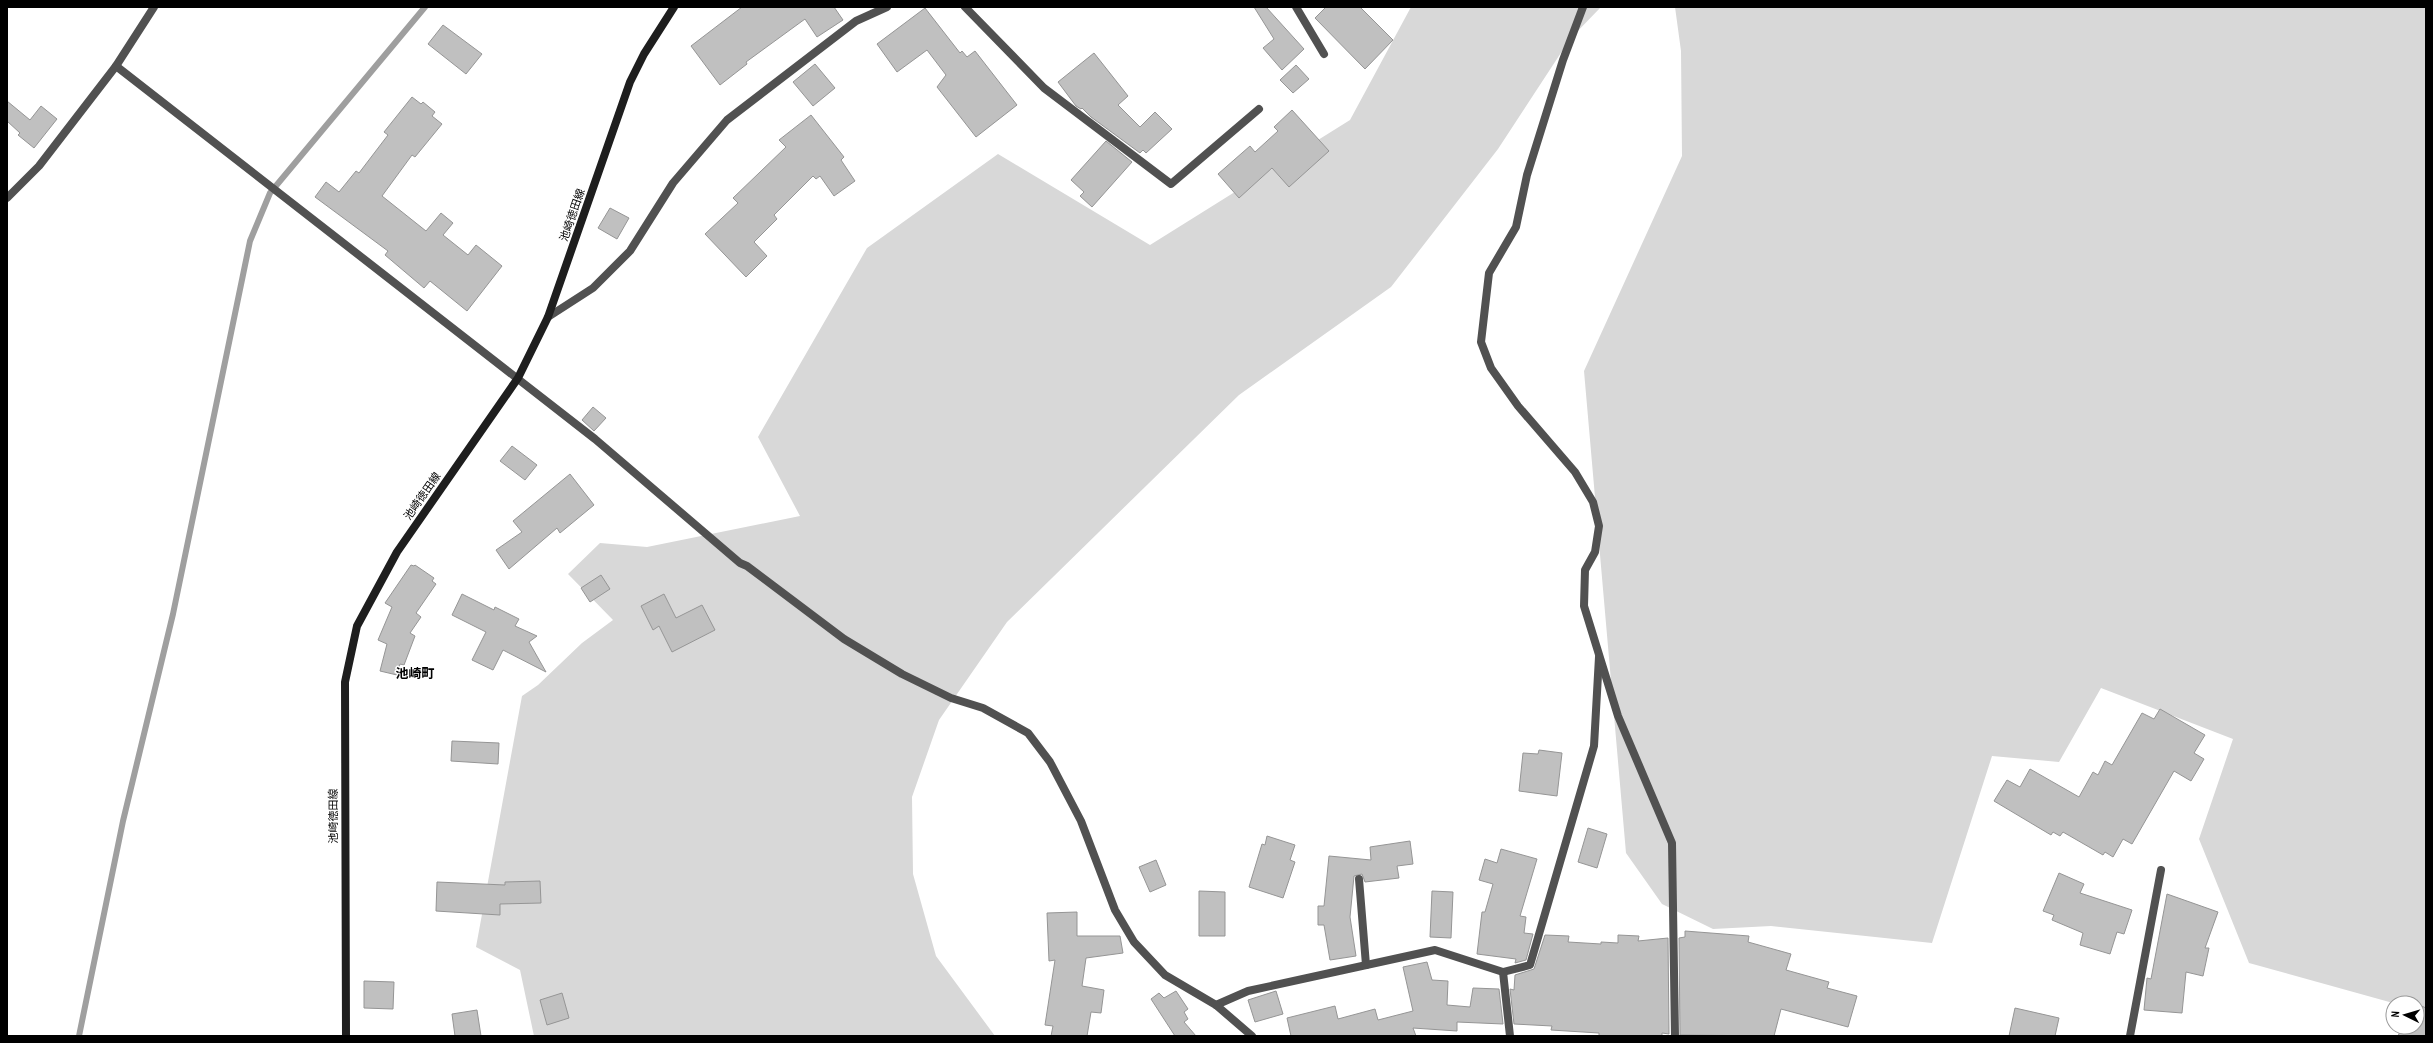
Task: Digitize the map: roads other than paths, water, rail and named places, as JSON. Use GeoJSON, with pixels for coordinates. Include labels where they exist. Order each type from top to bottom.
{"type":"FeatureCollection","features":[{"type":"Feature","properties":{"kind":"main road","name":"池崎徳田線"},"geometry":{"type":"LineString","coordinates":[[346,1036],[345,682],[357,626],[397,552],[518,378],[548,317],[630,82],[644,54],[674,7]]}},
{"type":"Feature","properties":{"kind":"street"},"geometry":{"type":"LineString","coordinates":[[7,198],[39,166],[116,66],[154,7]]}},
{"type":"Feature","properties":{"kind":"street"},"geometry":{"type":"LineString","coordinates":[[548,317],[593,288],[630,251],[672,183],[727,120],[856,21],[887,7]]}},
{"type":"Feature","properties":{"kind":"street"},"geometry":{"type":"LineString","coordinates":[[965,7],[1044,88],[1171,184],[1259,109]]}},
{"type":"Feature","properties":{"kind":"street"},"geometry":{"type":"LineString","coordinates":[[1296,7],[1324,54]]}},
{"type":"Feature","properties":{"kind":"street"},"geometry":{"type":"LineString","coordinates":[[1583,7],[1563,60],[1526,175],[1516,227],[1489,272],[1482,342],[1491,368],[1518,406],[1575,472],[1593,502],[1599,526],[1595,552],[1585,570],[1584,606],[1618,716],[1672,843],[1675,1036]]}},
{"type":"Feature","properties":{"kind":"street"},"geometry":{"type":"LineString","coordinates":[[116,66],[260,176],[282,195],[595,439],[740,563],[747,566],[844,639],[902,674],[951,698],[982,708],[1028,733],[1050,762],[1081,821],[1115,910],[1134,942],[1165,976],[1216,1005],[1252,1036]]}},
{"type":"Feature","properties":{"kind":"street"},"geometry":{"type":"LineString","coordinates":[[1216,1005],[1248,991],[1435,950],[1503,972],[1530,965],[1594,746],[1599,657]]}},
{"type":"Feature","properties":{"kind":"street"},"geometry":{"type":"LineString","coordinates":[[2130,1036],[2161,870]]}},
{"type":"Feature","properties":{"kind":"street"},"geometry":{"type":"LineString","coordinates":[[1359,879],[1366,965]]}},
{"type":"Feature","properties":{"kind":"street"},"geometry":{"type":"LineString","coordinates":[[1503,972],[1510,1036]]}},
{"type":"Feature","properties":{"kind":"waterway"},"geometry":{"type":"LineString","coordinates":[[79,1036],[123,821],[173,614],[250,241],[270,193],[425,7]]}},
{"type":"Feature","properties":{"kind":"district","name":"池崎町"},"geometry":{"type":"Point","coordinates":[415,673]}}]}
